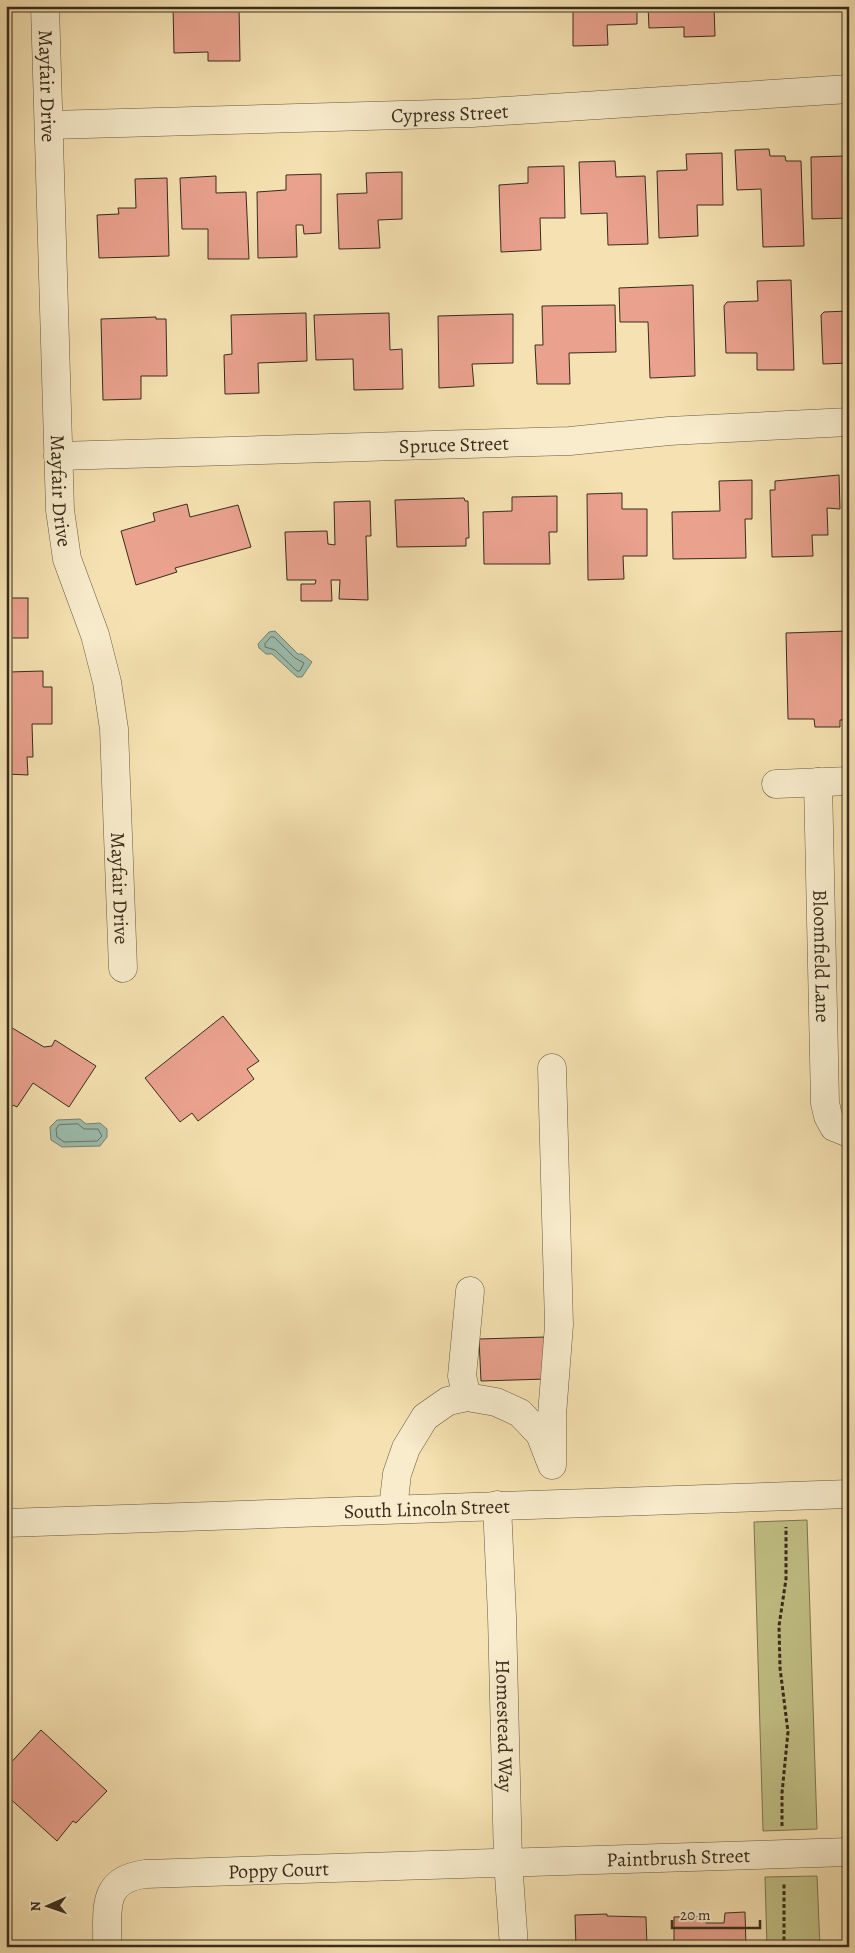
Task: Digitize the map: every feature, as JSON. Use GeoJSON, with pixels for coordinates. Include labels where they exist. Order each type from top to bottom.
{"type":"FeatureCollection","features":[{"type":"Feature","properties":{"kind":"street","name":"Mayfair Drive"},"geometry":{"type":"LineString","coordinates":[[45,6],[60,510],[67,559],[95,635],[107,682],[114,729],[123,968]]}},
{"type":"Feature","properties":{"kind":"street","name":"Cypress Street"},"geometry":{"type":"LineString","coordinates":[[50,125],[472,113],[849,89]]}},
{"type":"Feature","properties":{"kind":"street","name":"Spruce Street"},"geometry":{"type":"LineString","coordinates":[[58,456],[570,441],[669,431],[849,422]]}},
{"type":"Feature","properties":{"kind":"street"},"geometry":{"type":"LineString","coordinates":[[776,784],[849,781]]}},
{"type":"Feature","properties":{"kind":"street","name":"Bloomfield Lane"},"geometry":{"type":"LineString","coordinates":[[818,782],[823,1076],[828,1116],[841,1130]]}},
{"type":"Feature","properties":{"kind":"street"},"geometry":{"type":"LineString","coordinates":[[552,1068],[559,1325],[552,1415],[552,1466],[558,1503]]}},
{"type":"Feature","properties":{"kind":"street"},"geometry":{"type":"LineString","coordinates":[[467,1397],[462,1376],[470,1291]]}},
{"type":"Feature","properties":{"kind":"street"},"geometry":{"type":"LineString","coordinates":[[393,1508],[397,1474],[406,1448],[426,1418],[448,1402],[467,1397],[496,1402],[520,1413],[540,1434],[552,1466]]}},
{"type":"Feature","properties":{"kind":"street","name":"South Lincoln Street"},"geometry":{"type":"LineString","coordinates":[[6,1523],[393,1508],[849,1494]]}},
{"type":"Feature","properties":{"kind":"street","name":"Homestead Way"},"geometry":{"type":"LineString","coordinates":[[497,1505],[502,1616],[508,1861],[514,1947]]}},
{"type":"Feature","properties":{"kind":"street","name":"Paintbrush Street"},"geometry":{"type":"LineString","coordinates":[[508,1861],[849,1852]]}},
{"type":"Feature","properties":{"kind":"street","name":"Poppy Court"},"geometry":{"type":"LineString","coordinates":[[107,1947],[111,1893],[120,1880],[130,1876],[508,1861]]}},
{"type":"Feature","properties":{"kind":"path"},"geometry":{"type":"LineString","coordinates":[[782,1829],[782,1793],[788,1732],[780,1668],[779,1626],[786,1579],[786,1527]]}},
{"type":"Feature","properties":{"kind":"path"},"geometry":{"type":"LineString","coordinates":[[784,1878],[784,1947]]}},
{"type":"Feature","properties":{"kind":"shaded area"},"geometry":{"type":"Polygon","coordinates":[[[807,1520],[817,1829],[763,1831],[754,1522],[807,1520]]]}},
{"type":"Feature","properties":{"kind":"shaded area"},"geometry":{"type":"Polygon","coordinates":[[[817,1876],[820,1947],[767,1947],[765,1877],[817,1876]]]}},
{"type":"Feature","properties":{"kind":"water"},"geometry":{"type":"Polygon","coordinates":[[[275,631],[298,654],[302,654],[312,662],[302,677],[297,677],[272,654],[266,654],[259,648],[258,644],[269,632],[275,631]]]}},
{"type":"Feature","properties":{"kind":"water"},"geometry":{"type":"Polygon","coordinates":[[[80,1119],[86,1124],[100,1123],[107,1129],[107,1137],[100,1146],[62,1147],[51,1140],[50,1127],[57,1120],[80,1119]]]}},
{"type":"Feature","properties":{"kind":"building"},"geometry":{"type":"Polygon","coordinates":[[[173,6],[239,6],[240,61],[208,61],[208,52],[174,53],[173,6]]]}},
{"type":"Feature","properties":{"kind":"building"},"geometry":{"type":"Polygon","coordinates":[[[573,6],[637,6],[637,24],[607,25],[608,45],[573,46],[573,6]]]}},
{"type":"Feature","properties":{"kind":"building"},"geometry":{"type":"Polygon","coordinates":[[[648,6],[714,6],[715,36],[684,37],[684,27],[649,28],[648,6]]]}},
{"type":"Feature","properties":{"kind":"building"},"geometry":{"type":"Polygon","coordinates":[[[845,145],[849,145],[849,218],[812,219],[811,157],[845,156],[845,145]]]}},
{"type":"Feature","properties":{"kind":"building"},"geometry":{"type":"Polygon","coordinates":[[[769,149],[770,156],[785,156],[786,161],[801,161],[804,246],[763,247],[761,189],[737,190],[735,150],[769,149]]]}},
{"type":"Feature","properties":{"kind":"building"},"geometry":{"type":"Polygon","coordinates":[[[722,153],[723,205],[697,205],[698,236],[659,238],[657,171],[687,170],[686,154],[722,153]]]}},
{"type":"Feature","properties":{"kind":"building"},"geometry":{"type":"Polygon","coordinates":[[[615,161],[616,177],[645,176],[648,244],[608,245],[607,213],[581,214],[579,162],[615,161]]]}},
{"type":"Feature","properties":{"kind":"building"},"geometry":{"type":"Polygon","coordinates":[[[564,166],[565,218],[540,218],[541,250],[501,252],[499,185],[528,183],[528,167],[564,166]]]}},
{"type":"Feature","properties":{"kind":"building"},"geometry":{"type":"Polygon","coordinates":[[[402,172],[402,219],[378,220],[380,248],[339,249],[337,194],[367,193],[366,173],[402,172]]]}},
{"type":"Feature","properties":{"kind":"building"},"geometry":{"type":"Polygon","coordinates":[[[321,174],[321,233],[304,234],[303,225],[296,225],[297,257],[258,258],[257,192],[286,190],[286,175],[321,174]]]}},
{"type":"Feature","properties":{"kind":"building"},"geometry":{"type":"Polygon","coordinates":[[[216,176],[216,193],[246,192],[249,259],[208,259],[208,229],[182,229],[180,178],[216,176]]]}},
{"type":"Feature","properties":{"kind":"building"},"geometry":{"type":"Polygon","coordinates":[[[167,178],[169,256],[99,258],[97,215],[119,214],[118,208],[136,208],[135,179],[167,178]]]}},
{"type":"Feature","properties":{"kind":"building"},"geometry":{"type":"Polygon","coordinates":[[[791,280],[794,370],[757,370],[757,353],[726,353],[724,306],[727,302],[758,301],[757,281],[791,280]]]}},
{"type":"Feature","properties":{"kind":"building"},"geometry":{"type":"Polygon","coordinates":[[[693,285],[695,376],[650,378],[648,322],[620,322],[619,288],[693,285]]]}},
{"type":"Feature","properties":{"kind":"building"},"geometry":{"type":"Polygon","coordinates":[[[847,293],[849,293],[849,363],[823,364],[821,315],[824,312],[848,311],[847,293]]]}},
{"type":"Feature","properties":{"kind":"building"},"geometry":{"type":"Polygon","coordinates":[[[615,305],[616,352],[569,353],[570,384],[537,384],[535,345],[543,345],[542,306],[615,305]]]}},
{"type":"Feature","properties":{"kind":"building"},"geometry":{"type":"Polygon","coordinates":[[[306,313],[307,361],[258,363],[259,393],[225,394],[224,355],[232,354],[231,315],[306,313]]]}},
{"type":"Feature","properties":{"kind":"building"},"geometry":{"type":"Polygon","coordinates":[[[389,313],[390,350],[402,349],[403,389],[354,390],[353,359],[316,360],[314,315],[389,313]]]}},
{"type":"Feature","properties":{"kind":"building"},"geometry":{"type":"Polygon","coordinates":[[[513,314],[513,363],[472,364],[474,386],[439,388],[438,316],[513,314]]]}},
{"type":"Feature","properties":{"kind":"building"},"geometry":{"type":"Polygon","coordinates":[[[156,317],[156,319],[166,319],[167,376],[141,376],[141,399],[103,400],[101,319],[156,317]]]}},
{"type":"Feature","properties":{"kind":"building"},"geometry":{"type":"Polygon","coordinates":[[[839,475],[840,509],[827,508],[828,535],[812,535],[813,556],[772,557],[770,490],[775,490],[775,481],[839,475]]]}},
{"type":"Feature","properties":{"kind":"building"},"geometry":{"type":"Polygon","coordinates":[[[752,480],[752,519],[745,519],[746,558],[673,559],[672,512],[720,511],[719,481],[752,480]]]}},
{"type":"Feature","properties":{"kind":"building"},"geometry":{"type":"Polygon","coordinates":[[[622,493],[622,509],[647,509],[647,556],[623,556],[624,579],[588,580],[587,494],[622,493]]]}},
{"type":"Feature","properties":{"kind":"building"},"geometry":{"type":"Polygon","coordinates":[[[557,496],[557,532],[549,532],[550,564],[484,564],[483,512],[512,511],[512,497],[557,496]]]}},
{"type":"Feature","properties":{"kind":"building"},"geometry":{"type":"Polygon","coordinates":[[[464,498],[465,501],[468,501],[469,538],[466,538],[466,546],[397,547],[395,500],[464,498]]]}},
{"type":"Feature","properties":{"kind":"building"},"geometry":{"type":"Polygon","coordinates":[[[370,501],[371,536],[366,536],[368,600],[339,599],[340,580],[331,580],[332,601],[301,601],[301,584],[315,584],[316,580],[287,580],[285,532],[327,531],[328,544],[335,545],[334,502],[370,501]]]}},
{"type":"Feature","properties":{"kind":"building"},"geometry":{"type":"Polygon","coordinates":[[[187,504],[190,517],[238,505],[251,547],[175,568],[177,572],[136,585],[121,531],[155,521],[153,513],[187,504]]]}},
{"type":"Feature","properties":{"kind":"building"},"geometry":{"type":"Polygon","coordinates":[[[6,598],[28,598],[28,638],[6,638],[6,598]]]}},
{"type":"Feature","properties":{"kind":"building"},"geometry":{"type":"Polygon","coordinates":[[[848,631],[849,720],[840,720],[840,727],[815,727],[814,719],[788,719],[786,633],[848,631]]]}},
{"type":"Feature","properties":{"kind":"building"},"geometry":{"type":"Polygon","coordinates":[[[43,671],[43,687],[52,687],[52,724],[32,724],[33,757],[27,757],[28,775],[6,774],[6,675],[9,675],[9,672],[43,671]]]}},
{"type":"Feature","properties":{"kind":"building"},"geometry":{"type":"Polygon","coordinates":[[[223,1016],[259,1061],[247,1069],[254,1079],[198,1121],[192,1113],[180,1122],[145,1078],[223,1016]]]}},
{"type":"Feature","properties":{"kind":"building"},"geometry":{"type":"Polygon","coordinates":[[[9,1026],[44,1047],[52,1046],[55,1040],[96,1066],[69,1107],[33,1083],[17,1107],[13,1105],[6,1116],[6,1030],[9,1026]]]}},
{"type":"Feature","properties":{"kind":"building"},"geometry":{"type":"Polygon","coordinates":[[[546,1337],[547,1379],[481,1381],[479,1339],[546,1337]]]}},
{"type":"Feature","properties":{"kind":"building"},"geometry":{"type":"Polygon","coordinates":[[[41,1730],[107,1791],[76,1823],[73,1821],[57,1841],[6,1795],[6,1768],[41,1730]]]}},
{"type":"Feature","properties":{"kind":"building"},"geometry":{"type":"Polygon","coordinates":[[[745,1912],[746,1947],[674,1947],[674,1917],[706,1916],[706,1923],[724,1923],[725,1913],[745,1912]]]}},
{"type":"Feature","properties":{"kind":"building"},"geometry":{"type":"Polygon","coordinates":[[[607,1914],[607,1916],[646,1917],[647,1947],[576,1947],[575,1915],[607,1914]]]}}]}
